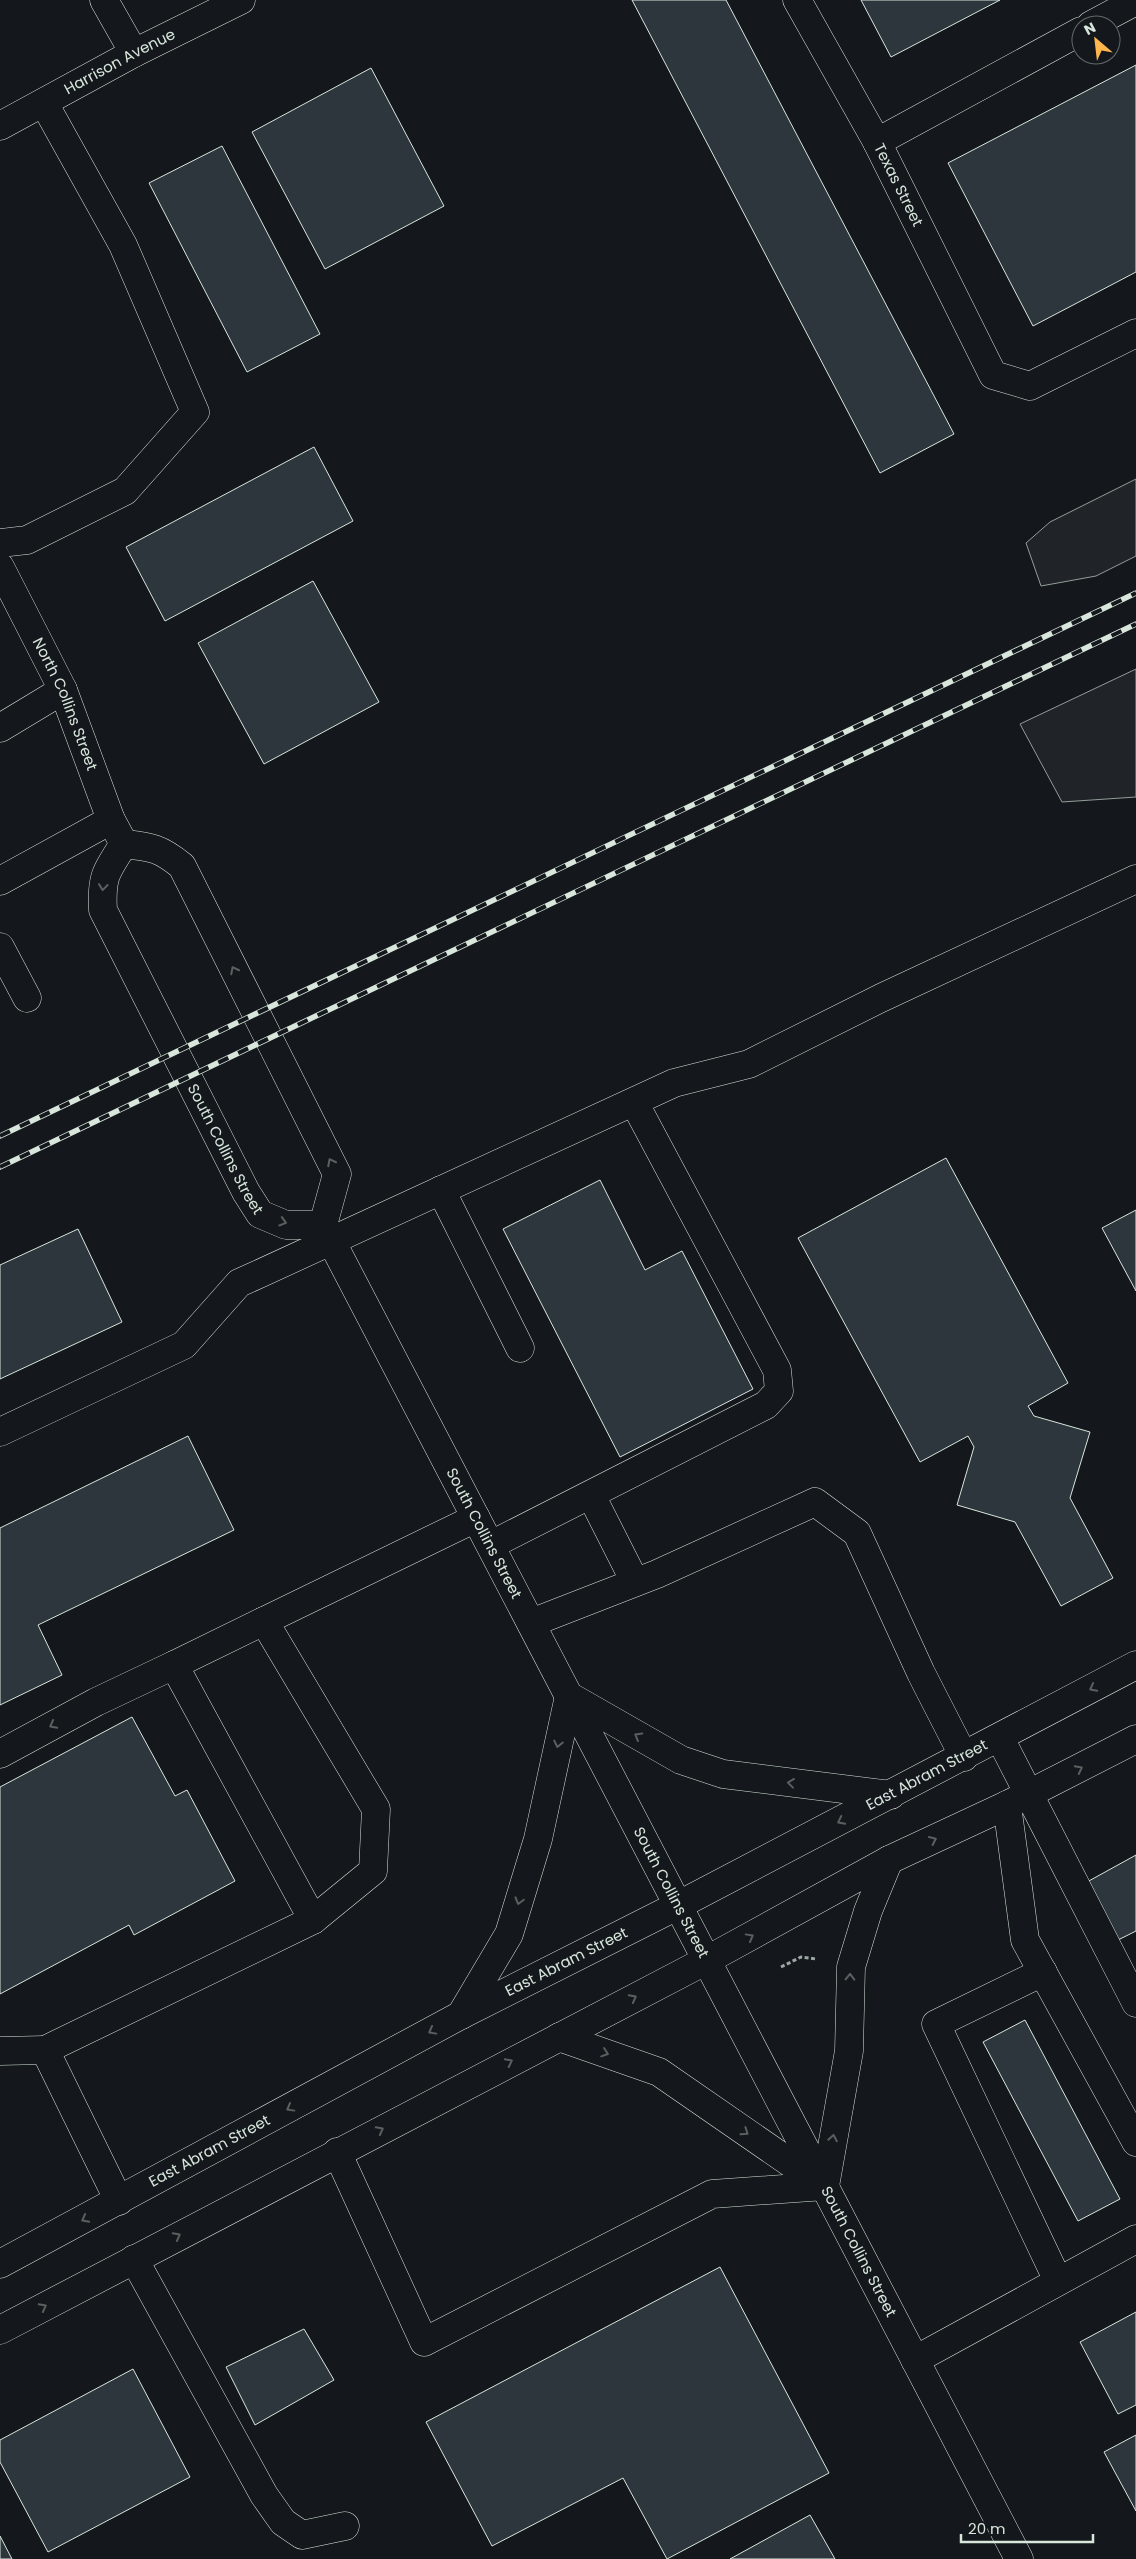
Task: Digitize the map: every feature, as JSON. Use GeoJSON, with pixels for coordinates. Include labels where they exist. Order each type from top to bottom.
{"type":"FeatureCollection","features":[{"type":"Feature","properties":{"kind":"main road"},"geometry":{"type":"LineString","coordinates":[[104,0],[134,53]]}},
{"type":"Feature","properties":{"kind":"main road","name":"Harrison Avenue"},"geometry":{"type":"LineString","coordinates":[[0,126],[134,53],[241,0]]}},
{"type":"Feature","properties":{"kind":"main road","name":"Texas Street"},"geometry":{"type":"LineString","coordinates":[[797,0],[877,142],[992,375],[1030,386],[1136,333]]}},
{"type":"Feature","properties":{"kind":"main road"},"geometry":{"type":"LineString","coordinates":[[1109,15],[1136,0]]}},
{"type":"Feature","properties":{"kind":"main road"},"geometry":{"type":"LineString","coordinates":[[877,142],[1071,36]]}},
{"type":"Feature","properties":{"kind":"main road"},"geometry":{"type":"LineString","coordinates":[[0,543],[27,540],[125,491],[195,412],[123,245],[44,103]]}},
{"type":"Feature","properties":{"kind":"main road","name":"North Collins Street"},"geometry":{"type":"LineString","coordinates":[[0,567],[63,690],[111,820],[124,844]]}},
{"type":"Feature","properties":{"kind":"main road"},"geometry":{"type":"LineString","coordinates":[[0,728],[63,690]]}},
{"type":"Feature","properties":{"kind":"main road"},"geometry":{"type":"LineString","coordinates":[[0,881],[111,820]]}},
{"type":"Feature","properties":{"kind":"main road"},"geometry":{"type":"LineString","coordinates":[[124,844],[149,847],[166,852],[182,866],[337,1174],[327,1233]]}},
{"type":"Feature","properties":{"kind":"main road","name":"South Collins Street"},"geometry":{"type":"LineString","coordinates":[[124,844],[106,871],[102,887],[103,910],[246,1192],[260,1214],[286,1225],[327,1233],[1019,2559]]}},
{"type":"Feature","properties":{"kind":"main road"},"geometry":{"type":"LineString","coordinates":[[0,1432],[184,1345],[239,1283],[327,1233],[441,1190],[674,1083],[749,1064],[881,998],[1136,879]]}},
{"type":"Feature","properties":{"kind":"main road"},"geometry":{"type":"LineString","coordinates":[[0,947],[27,998]]}},
{"type":"Feature","properties":{"kind":"main road"},"geometry":{"type":"LineString","coordinates":[[491,1545],[766,1405],[779,1391],[777,1370],[634,1102]]}},
{"type":"Feature","properties":{"kind":"main road"},"geometry":{"type":"LineString","coordinates":[[441,1190],[520,1348]]}},
{"type":"Feature","properties":{"kind":"main road"},"geometry":{"type":"LineString","coordinates":[[591,1494],[635,1582]]}},
{"type":"Feature","properties":{"kind":"main road"},"geometry":{"type":"LineString","coordinates":[[532,1623],[635,1582],[815,1502],[857,1533],[922,1673],[964,1757]]}},
{"type":"Feature","properties":{"kind":"main road"},"geometry":{"type":"LineString","coordinates":[[0,1754],[96,1702],[476,1518]]}},
{"type":"Feature","properties":{"kind":"main road"},"geometry":{"type":"LineString","coordinates":[[0,2051],[45,2050],[313,1920],[373,1871],[376,1809],[264,1621]]}},
{"type":"Feature","properties":{"kind":"main road"},"geometry":{"type":"LineString","coordinates":[[174,1665],[313,1920]]}},
{"type":"Feature","properties":{"kind":"main road","name":"East Abram Street"},"geometry":{"type":"LineString","coordinates":[[0,2264],[120,2201],[461,2015],[679,1905],[1136,1665]]}},
{"type":"Feature","properties":{"kind":"main road"},"geometry":{"type":"LineString","coordinates":[[461,2015],[509,1934],[538,1839],[569,1696],[681,1760],[723,1774],[891,1795]]}},
{"type":"Feature","properties":{"kind":"main road"},"geometry":{"type":"LineString","coordinates":[[1000,1738],[1018,1800],[1024,1940],[1136,2142]]}},
{"type":"Feature","properties":{"kind":"main road"},"geometry":{"type":"LineString","coordinates":[[0,2330],[707,1960],[889,1860],[1018,1800],[1136,1739]]}},
{"type":"Feature","properties":{"kind":"main road"},"geometry":{"type":"LineString","coordinates":[[1018,1800],[1136,2003]]}},
{"type":"Feature","properties":{"kind":"main road"},"geometry":{"type":"LineString","coordinates":[[824,2186],[849,2051],[850,1967],[868,1911],[889,1860]]}},
{"type":"Feature","properties":{"kind":"main road"},"geometry":{"type":"LineString","coordinates":[[1043,1972],[936,2024],[1058,2281]]}},
{"type":"Feature","properties":{"kind":"main road"},"geometry":{"type":"LineString","coordinates":[[559,2037],[659,2072],[824,2186]]}},
{"type":"Feature","properties":{"kind":"main road"},"geometry":{"type":"LineString","coordinates":[[45,2050],[120,2201]]}},
{"type":"Feature","properties":{"kind":"main road"},"geometry":{"type":"LineString","coordinates":[[337,2152],[424,2342],[712,2194],[824,2186]]}},
{"type":"Feature","properties":{"kind":"main road"},"geometry":{"type":"LineString","coordinates":[[915,2360],[1136,2239]]}},
{"type":"Feature","properties":{"kind":"main road"},"geometry":{"type":"LineString","coordinates":[[134,2259],[264,2495],[283,2522],[302,2535],[345,2526]]}},
{"type":"Feature","properties":{"kind":"path"},"geometry":{"type":"LineString","coordinates":[[782,1967],[801,1956]]}},
{"type":"Feature","properties":{"kind":"shaded area"},"geometry":{"type":"Polygon","coordinates":[[[1136,479],[1136,556],[1096,576],[1041,586],[1026,543],[1050,522],[1136,479]]]}},
{"type":"Feature","properties":{"kind":"shaded area"},"geometry":{"type":"Polygon","coordinates":[[[1136,669],[1136,797],[1062,802],[1020,724],[1136,669]]]}},
{"type":"Feature","properties":{"kind":"building"},"geometry":{"type":"Polygon","coordinates":[[[632,0],[726,0],[954,434],[880,473],[632,0]]]}},
{"type":"Feature","properties":{"kind":"building"},"geometry":{"type":"Polygon","coordinates":[[[861,0],[1000,0],[891,57],[861,0]]]}},
{"type":"Feature","properties":{"kind":"building"},"geometry":{"type":"Polygon","coordinates":[[[1136,65],[1136,272],[1033,326],[948,163],[1136,65]]]}},
{"type":"Feature","properties":{"kind":"building"},"geometry":{"type":"Polygon","coordinates":[[[371,68],[444,206],[325,269],[252,132],[371,68]]]}},
{"type":"Feature","properties":{"kind":"building"},"geometry":{"type":"Polygon","coordinates":[[[222,146],[320,334],[247,372],[149,183],[222,146]]]}},
{"type":"Feature","properties":{"kind":"building"},"geometry":{"type":"Polygon","coordinates":[[[314,447],[353,521],[165,621],[126,547],[314,447]]]}},
{"type":"Feature","properties":{"kind":"building"},"geometry":{"type":"Polygon","coordinates":[[[313,581],[379,702],[264,764],[198,643],[313,581]]]}},
{"type":"Feature","properties":{"kind":"building"},"geometry":{"type":"Polygon","coordinates":[[[946,1158],[1068,1383],[1028,1406],[1034,1416],[1090,1432],[1070,1498],[1113,1578],[1061,1606],[1015,1522],[957,1505],[974,1447],[968,1436],[920,1462],[798,1238],[946,1158]]]}},
{"type":"Feature","properties":{"kind":"building"},"geometry":{"type":"Polygon","coordinates":[[[600,1180],[645,1270],[682,1251],[753,1389],[620,1457],[503,1229],[600,1180]]]}},
{"type":"Feature","properties":{"kind":"building"},"geometry":{"type":"Polygon","coordinates":[[[1136,1210],[1136,1291],[1102,1228],[1136,1210]]]}},
{"type":"Feature","properties":{"kind":"building"},"geometry":{"type":"Polygon","coordinates":[[[78,1229],[122,1322],[0,1379],[0,1265],[78,1229]]]}},
{"type":"Feature","properties":{"kind":"building"},"geometry":{"type":"Polygon","coordinates":[[[188,1436],[234,1530],[38,1625],[62,1675],[0,1705],[0,1528],[188,1436]]]}},
{"type":"Feature","properties":{"kind":"building"},"geometry":{"type":"Polygon","coordinates":[[[132,1717],[175,1796],[187,1790],[235,1881],[134,1935],[129,1925],[0,1994],[0,1787],[132,1717]]]}},
{"type":"Feature","properties":{"kind":"building"},"geometry":{"type":"Polygon","coordinates":[[[1136,1855],[1136,1931],[1118,1940],[1087,1882],[1136,1855]]]}},
{"type":"Feature","properties":{"kind":"building"},"geometry":{"type":"Polygon","coordinates":[[[1025,2020],[1120,2199],[1078,2221],[983,2042],[1025,2020]]]}},
{"type":"Feature","properties":{"kind":"building"},"geometry":{"type":"Polygon","coordinates":[[[720,2267],[829,2473],[667,2559],[623,2478],[492,2546],[426,2422],[720,2267]]]}},
{"type":"Feature","properties":{"kind":"building"},"geometry":{"type":"Polygon","coordinates":[[[1136,2312],[1136,2405],[1118,2414],[1080,2342],[1136,2312]]]}},
{"type":"Feature","properties":{"kind":"building"},"geometry":{"type":"Polygon","coordinates":[[[304,2329],[334,2380],[255,2425],[226,2367],[304,2329]]]}},
{"type":"Feature","properties":{"kind":"building"},"geometry":{"type":"Polygon","coordinates":[[[133,2369],[190,2477],[48,2552],[0,2462],[0,2440],[133,2369]]]}},
{"type":"Feature","properties":{"kind":"building"},"geometry":{"type":"Polygon","coordinates":[[[1136,2435],[1136,2511],[1104,2452],[1136,2435]]]}},
{"type":"Feature","properties":{"kind":"building"},"geometry":{"type":"Polygon","coordinates":[[[810,2515],[835,2559],[730,2559],[810,2515]]]}},
{"type":"Feature","properties":{"kind":"building"},"geometry":{"type":"Polygon","coordinates":[[[0,2536],[12,2559],[0,2559],[0,2536]]]}},
{"type":"Feature","properties":{"kind":"railway"},"geometry":{"type":"LineString","coordinates":[[0,1136],[1136,593]]}},
{"type":"Feature","properties":{"kind":"railway"},"geometry":{"type":"LineString","coordinates":[[0,1167],[1136,624]]}}]}
